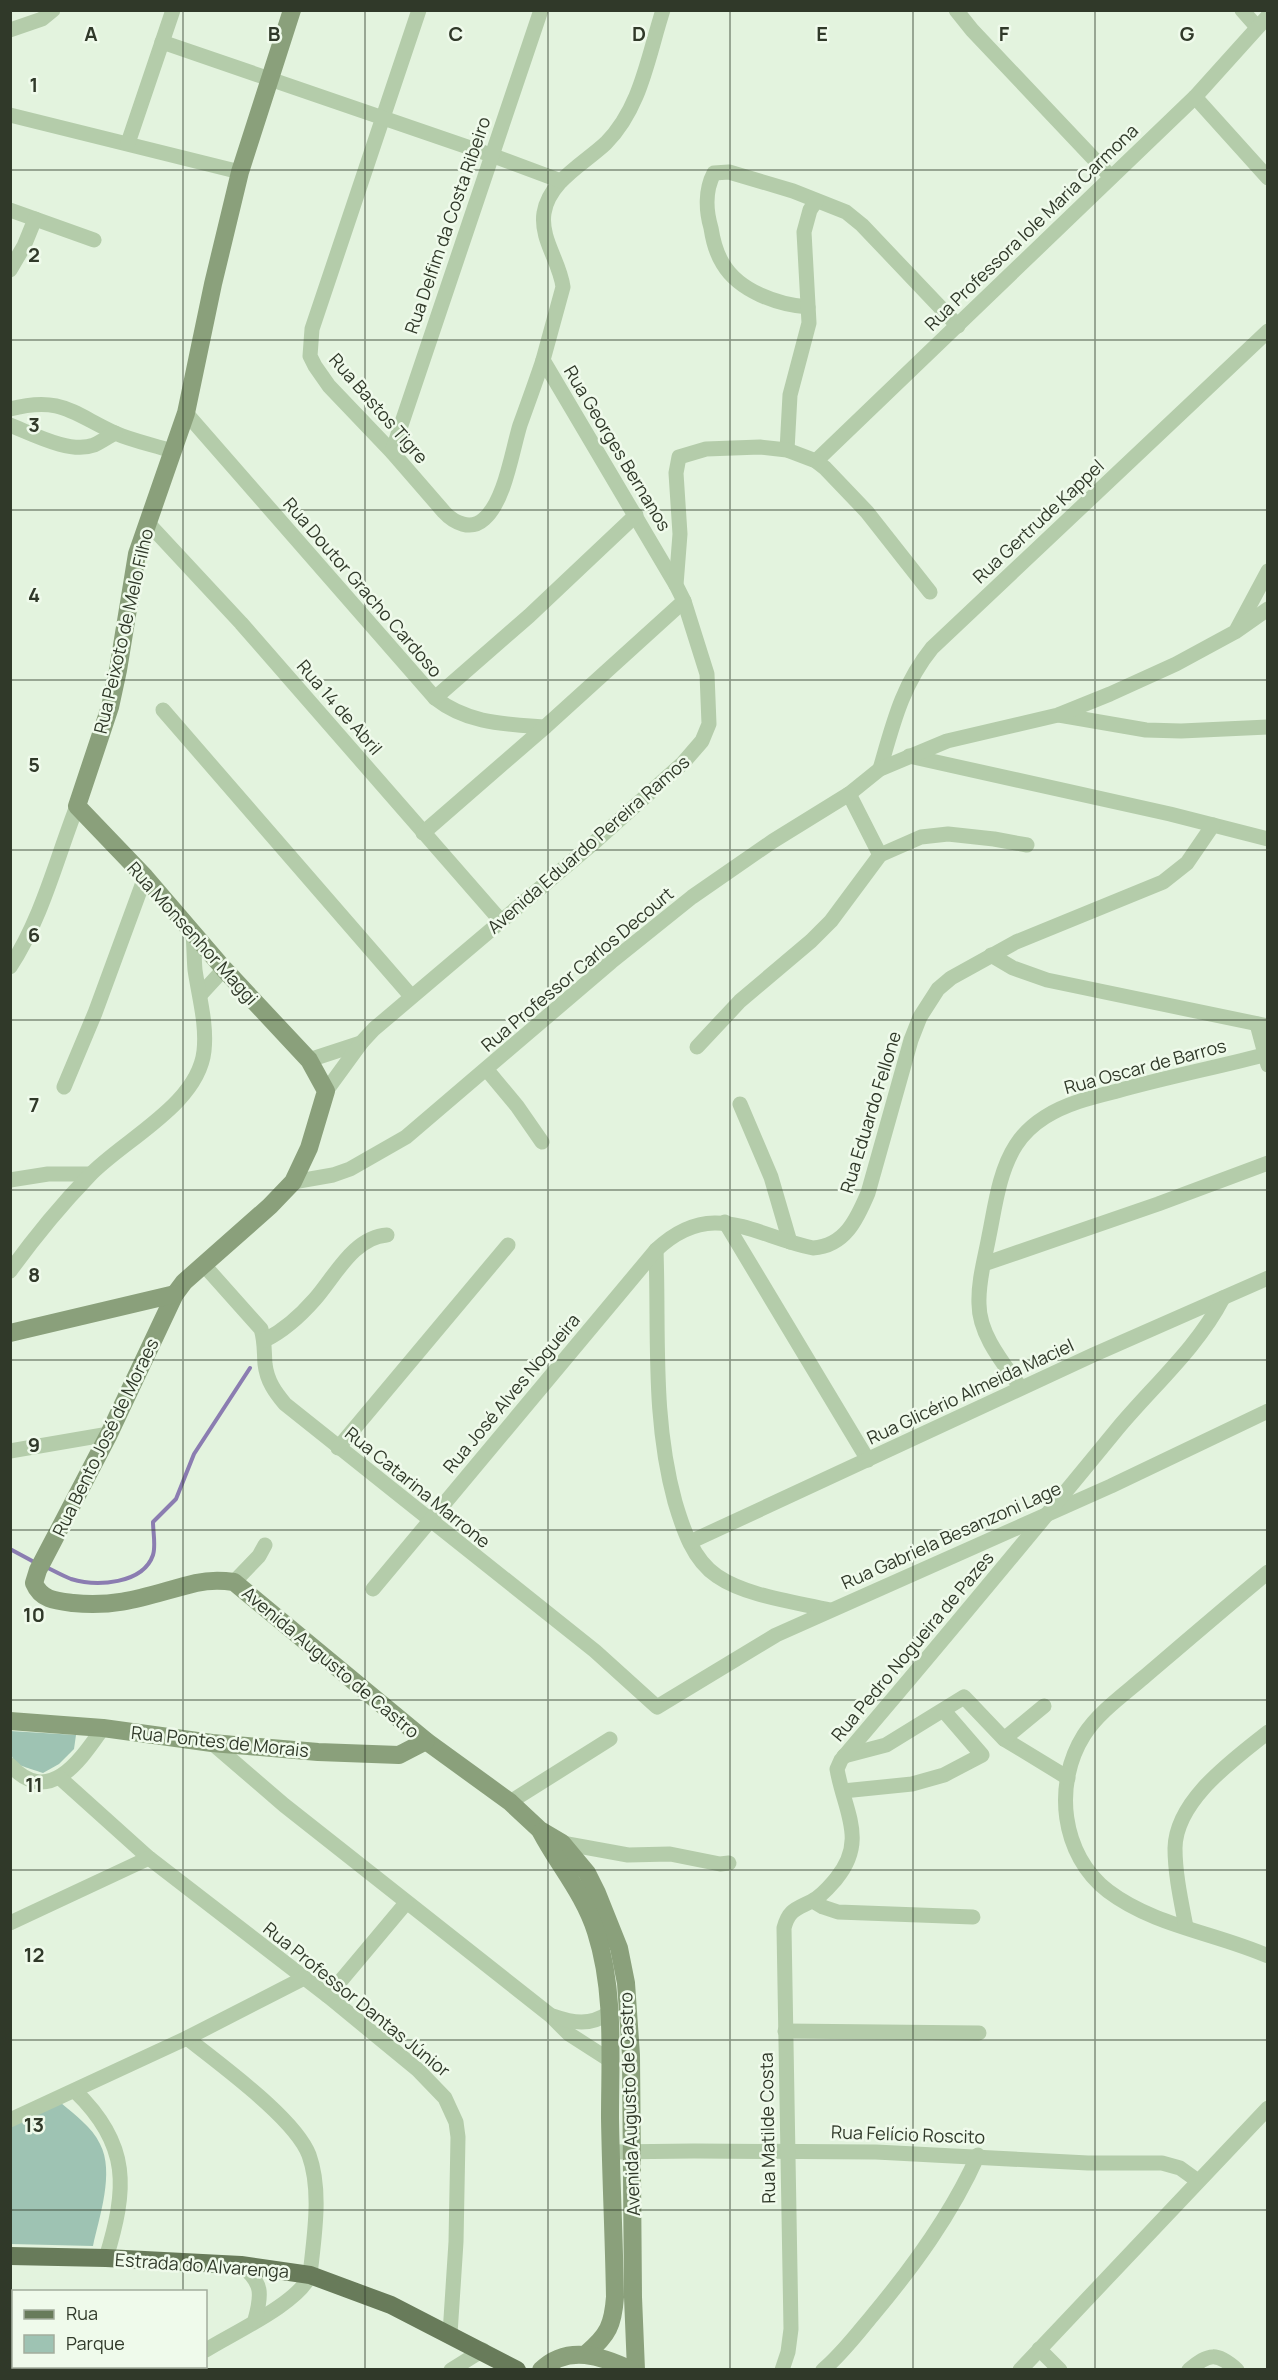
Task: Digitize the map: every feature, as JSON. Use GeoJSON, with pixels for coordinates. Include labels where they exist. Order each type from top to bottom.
{"type":"FeatureCollection","features":[{"type":"Feature","properties":{"kind":"main road","name":"Estrada do Alvarenga"},"geometry":{"type":"LineString","coordinates":[[10,2256],[241,2265],[310,2275],[391,2305],[483,2350],[517,2370]]}},
{"type":"Feature","properties":{"kind":"street"},"geometry":{"type":"LineString","coordinates":[[10,30],[42,19],[53,10]]}},
{"type":"Feature","properties":{"kind":"street"},"geometry":{"type":"LineString","coordinates":[[128,143],[173,10]]}},
{"type":"Feature","properties":{"kind":"street","name":"Rua Peixoto de Melo Filho"},"geometry":{"type":"LineString","coordinates":[[10,967],[26,941],[41,906],[110,707],[130,589],[147,522],[186,414],[213,284],[240,172],[292,10]]}},
{"type":"Feature","properties":{"kind":"street","name":"Rua Bastos Tigre"},"geometry":{"type":"LineString","coordinates":[[419,10],[312,329],[310,356],[329,386],[452,520],[472,525],[483,521],[500,495],[520,425],[543,360]]}},
{"type":"Feature","properties":{"kind":"street","name":"Rua Delfim da Costa Ribeiro"},"geometry":{"type":"LineString","coordinates":[[392,452],[541,10]]}},
{"type":"Feature","properties":{"kind":"street","name":"Rua Georges Bernanos"},"geometry":{"type":"LineString","coordinates":[[663,10],[637,95],[626,120],[606,142],[561,181],[551,195],[544,212],[543,225],[546,237],[562,275],[563,287],[543,360],[676,585]]}},
{"type":"Feature","properties":{"kind":"street"},"geometry":{"type":"LineString","coordinates":[[956,10],[972,30],[1111,177]]}},
{"type":"Feature","properties":{"kind":"street"},"geometry":{"type":"LineString","coordinates":[[1242,10],[1262,21]]}},
{"type":"Feature","properties":{"kind":"street","name":"Rua Professora Iole Maria Carmona"},"geometry":{"type":"LineString","coordinates":[[816,461],[1195,97],[1262,21]]}},
{"type":"Feature","properties":{"kind":"street"},"geometry":{"type":"LineString","coordinates":[[162,42],[561,181]]}},
{"type":"Feature","properties":{"kind":"street"},"geometry":{"type":"LineString","coordinates":[[1195,97],[1267,175]]}},
{"type":"Feature","properties":{"kind":"street"},"geometry":{"type":"LineString","coordinates":[[10,115],[240,172]]}},
{"type":"Feature","properties":{"kind":"street"},"geometry":{"type":"LineString","coordinates":[[808,307],[781,303],[764,296],[729,273],[715,246],[708,211],[708,191],[714,173],[722,171],[785,188],[846,212],[862,225],[958,326]]}},
{"type":"Feature","properties":{"kind":"street"},"geometry":{"type":"LineString","coordinates":[[787,450],[790,395],[808,331],[804,232],[806,220],[816,201]]}},
{"type":"Feature","properties":{"kind":"street"},"geometry":{"type":"LineString","coordinates":[[10,210],[94,240]]}},
{"type":"Feature","properties":{"kind":"street"},"geometry":{"type":"LineString","coordinates":[[10,270],[24,246],[35,219]]}},
{"type":"Feature","properties":{"kind":"street","name":"Rua Gertrude Kappel"},"geometry":{"type":"LineString","coordinates":[[880,769],[909,680],[932,648],[1268,331]]}},
{"type":"Feature","properties":{"kind":"street"},"geometry":{"type":"LineString","coordinates":[[10,409],[41,404],[56,405],[72,410],[115,433],[172,451]]}},
{"type":"Feature","properties":{"kind":"street","name":"Rua Doutor Gracho Cardoso"},"geometry":{"type":"LineString","coordinates":[[186,414],[435,698],[452,711],[466,716],[545,727]]}},
{"type":"Feature","properties":{"kind":"street"},"geometry":{"type":"LineString","coordinates":[[10,425],[43,439],[82,447],[93,445],[115,433]]}},
{"type":"Feature","properties":{"kind":"street"},"geometry":{"type":"LineString","coordinates":[[676,585],[680,534],[676,463],[679,457],[706,449],[774,447],[816,461],[825,468],[867,512],[930,592]]}},
{"type":"Feature","properties":{"kind":"street"},"geometry":{"type":"LineString","coordinates":[[435,698],[529,616],[636,515]]}},
{"type":"Feature","properties":{"kind":"street","name":"Rua 14 de Abril"},"geometry":{"type":"LineString","coordinates":[[147,522],[241,623],[501,921]]}},
{"type":"Feature","properties":{"kind":"street"},"geometry":{"type":"LineString","coordinates":[[1235,632],[1268,571]]}},
{"type":"Feature","properties":{"kind":"street","name":"Avenida Eduardo Pereira Ramos"},"geometry":{"type":"LineString","coordinates":[[175,1294],[184,1282],[270,1206],[293,1182],[309,1148],[326,1091],[361,1042],[411,996],[646,797],[683,763],[702,741],[709,724],[707,674],[684,601],[676,585]]}},
{"type":"Feature","properties":{"kind":"street"},"geometry":{"type":"LineString","coordinates":[[423,833],[545,727],[684,601]]}},
{"type":"Feature","properties":{"kind":"street"},"geometry":{"type":"LineString","coordinates":[[1058,715],[1176,664],[1235,632],[1268,609]]}},
{"type":"Feature","properties":{"kind":"street"},"geometry":{"type":"LineString","coordinates":[[163,710],[411,996]]}},
{"type":"Feature","properties":{"kind":"street"},"geometry":{"type":"LineString","coordinates":[[1058,715],[1146,729],[1181,731],[1268,728]]}},
{"type":"Feature","properties":{"kind":"street","name":"Rua Professor Carlos Decourt"},"geometry":{"type":"LineString","coordinates":[[293,1182],[333,1175],[389,1149],[427,1121],[611,962],[692,897],[773,841],[849,794],[880,769],[947,741],[1058,715]]}},
{"type":"Feature","properties":{"kind":"street"},"geometry":{"type":"LineString","coordinates":[[909,756],[1268,839]]}},
{"type":"Feature","properties":{"kind":"street"},"geometry":{"type":"LineString","coordinates":[[849,794],[880,855]]}},
{"type":"Feature","properties":{"kind":"street","name":"Rua Monsenhor Maggi"},"geometry":{"type":"LineString","coordinates":[[77,806],[145,877],[224,969],[309,1060]]}},
{"type":"Feature","properties":{"kind":"street","name":"Rua Eduardo Fellone"},"geometry":{"type":"LineString","coordinates":[[656,1250],[671,1236],[691,1227],[725,1222],[813,1248],[824,1247],[835,1242],[852,1225],[868,1192],[920,1017],[938,989],[951,978],[991,955],[1070,918],[1163,882],[1186,863],[1214,825]]}},
{"type":"Feature","properties":{"kind":"street"},"geometry":{"type":"LineString","coordinates":[[697,1047],[740,1001],[811,941],[831,921],[880,855],[921,837],[948,834],[1026,845]]}},
{"type":"Feature","properties":{"kind":"street"},"geometry":{"type":"LineString","coordinates":[[64,1087],[99,1003],[145,877]]}},
{"type":"Feature","properties":{"kind":"street"},"geometry":{"type":"LineString","coordinates":[[10,1271],[90,1174],[167,1111],[185,1093],[197,1073],[204,1053],[201,994],[195,970],[193,934]]}},
{"type":"Feature","properties":{"kind":"street"},"geometry":{"type":"LineString","coordinates":[[991,955],[1020,971],[1047,980],[1262,1025],[1267,1058]]}},
{"type":"Feature","properties":{"kind":"street"},"geometry":{"type":"LineString","coordinates":[[201,994],[224,969]]}},
{"type":"Feature","properties":{"kind":"street","name":"Avenida Eduardo Pereira Ramos"},"geometry":{"type":"LineString","coordinates":[[309,1060],[361,1042]]}},
{"type":"Feature","properties":{"kind":"street","name":"Rua Oscar de Barros"},"geometry":{"type":"LineString","coordinates":[[1022,1388],[993,1346],[982,1322],[979,1305],[984,1264],[1008,1161],[1021,1138],[1045,1117],[1068,1105],[1098,1096],[1267,1058]]}},
{"type":"Feature","properties":{"kind":"street"},"geometry":{"type":"LineString","coordinates":[[309,1060],[326,1091]]}},
{"type":"Feature","properties":{"kind":"street"},"geometry":{"type":"LineString","coordinates":[[487,1070],[518,1106],[542,1142]]}},
{"type":"Feature","properties":{"kind":"street"},"geometry":{"type":"LineString","coordinates":[[740,1104],[771,1177],[790,1242]]}},
{"type":"Feature","properties":{"kind":"street"},"geometry":{"type":"LineString","coordinates":[[984,1264],[1268,1163]]}},
{"type":"Feature","properties":{"kind":"street"},"geometry":{"type":"LineString","coordinates":[[10,1180],[48,1174],[90,1174]]}},
{"type":"Feature","properties":{"kind":"street"},"geometry":{"type":"LineString","coordinates":[[725,1222],[868,1460]]}},
{"type":"Feature","properties":{"kind":"street"},"geometry":{"type":"LineString","coordinates":[[265,1340],[294,1320],[357,1249],[378,1235],[387,1235]]}},
{"type":"Feature","properties":{"kind":"street"},"geometry":{"type":"LineString","coordinates":[[338,1448],[508,1245]]}},
{"type":"Feature","properties":{"kind":"street"},"geometry":{"type":"LineString","coordinates":[[656,1250],[659,1423],[670,1485],[690,1542],[701,1561],[715,1575],[732,1584],[830,1610]]}},
{"type":"Feature","properties":{"kind":"street","name":"Rua José Alves Nogueira"},"geometry":{"type":"LineString","coordinates":[[373,1589],[656,1250]]}},
{"type":"Feature","properties":{"kind":"street","name":"Rua Catarina Marrone"},"geometry":{"type":"LineString","coordinates":[[203,1264],[261,1329],[265,1340],[265,1364],[273,1390],[285,1404],[430,1522],[595,1651],[657,1707]]}},
{"type":"Feature","properties":{"kind":"street","name":"Rua Glicério Almeida Maciel"},"geometry":{"type":"LineString","coordinates":[[690,1542],[1022,1388],[1268,1278]]}},
{"type":"Feature","properties":{"kind":"street"},"geometry":{"type":"LineString","coordinates":[[10,1333],[175,1294]]}},
{"type":"Feature","properties":{"kind":"street","name":"Rua Bento José de Moraes"},"geometry":{"type":"LineString","coordinates":[[34,1579],[109,1434],[175,1294]]}},
{"type":"Feature","properties":{"kind":"street","name":"Rua Pedro Nogueira de Pazes"},"geometry":{"type":"LineString","coordinates":[[840,1763],[1120,1426],[1201,1334],[1223,1298]]}},
{"type":"Feature","properties":{"kind":"street","name":"Rua Gabriela Besanzoni Lage"},"geometry":{"type":"LineString","coordinates":[[657,1707],[746,1652],[830,1610],[1050,1513],[1268,1411]]}},
{"type":"Feature","properties":{"kind":"street"},"geometry":{"type":"LineString","coordinates":[[10,1452],[109,1434]]}},
{"type":"Feature","properties":{"kind":"street"},"geometry":{"type":"LineString","coordinates":[[234,1582],[259,1556],[265,1545]]}},
{"type":"Feature","properties":{"kind":"street"},"geometry":{"type":"LineString","coordinates":[[1268,1572],[1085,1732],[1076,1749],[1068,1778],[1064,1808],[1076,1850],[1087,1870],[1107,1890],[1135,1907],[1268,1956]]}},
{"type":"Feature","properties":{"kind":"street","name":"Avenida Augusto de Castro"},"geometry":{"type":"LineString","coordinates":[[34,1579],[41,1594],[51,1600],[94,1605],[122,1603],[197,1583],[234,1582],[426,1741],[510,1802],[540,1830],[562,1843],[587,1874],[619,1948],[626,1983],[631,2055],[633,2151],[624,2297],[602,2340],[587,2353]]}},
{"type":"Feature","properties":{"kind":"street"},"geometry":{"type":"LineString","coordinates":[[840,1763],[886,1745],[964,1697],[1004,1739],[1068,1778]]}},
{"type":"Feature","properties":{"kind":"street"},"geometry":{"type":"LineString","coordinates":[[1004,1739],[1044,1706]]}},
{"type":"Feature","properties":{"kind":"street"},"geometry":{"type":"LineString","coordinates":[[843,1791],[912,1784],[944,1775],[982,1755],[944,1711]]}},
{"type":"Feature","properties":{"kind":"street","name":"Rua Pontes de Morais"},"geometry":{"type":"LineString","coordinates":[[10,1721],[103,1728],[212,1743],[318,1752],[399,1755],[426,1741]]}},
{"type":"Feature","properties":{"kind":"street"},"geometry":{"type":"LineString","coordinates":[[13,1774],[38,1780],[60,1778],[76,1765],[103,1728]]}},
{"type":"Feature","properties":{"kind":"street"},"geometry":{"type":"LineString","coordinates":[[1186,1927],[1175,1847],[1179,1825],[1189,1805],[1203,1789],[1268,1732]]}},
{"type":"Feature","properties":{"kind":"street"},"geometry":{"type":"LineString","coordinates":[[510,1802],[610,1739]]}},
{"type":"Feature","properties":{"kind":"street"},"geometry":{"type":"LineString","coordinates":[[212,1743],[284,1805],[550,2015],[569,2034],[611,2061]]}},
{"type":"Feature","properties":{"kind":"street","name":"Rua Matilde Costa"},"geometry":{"type":"LineString","coordinates":[[782,2370],[789,2352],[791,2329],[784,1928],[792,1910],[813,1901],[826,1891],[848,1864],[852,1851],[850,1813],[843,1791],[840,1763]]}},
{"type":"Feature","properties":{"kind":"street","name":"Rua Professor Dantas Júnior"},"geometry":{"type":"LineString","coordinates":[[60,1778],[149,1858],[328,1996],[436,2088],[451,2107],[458,2137],[456,2242],[450,2334]]}},
{"type":"Feature","properties":{"kind":"street","name":"Avenida Augusto de Castro"},"geometry":{"type":"LineString","coordinates":[[540,1830],[579,1891],[589,1913],[604,1963],[611,2061],[611,2152],[624,2297],[636,2370]]}},
{"type":"Feature","properties":{"kind":"street"},"geometry":{"type":"LineString","coordinates":[[562,1843],[628,1855],[670,1854],[720,1864],[729,1863]]}},
{"type":"Feature","properties":{"kind":"street"},"geometry":{"type":"LineString","coordinates":[[10,1923],[149,1858]]}},
{"type":"Feature","properties":{"kind":"street"},"geometry":{"type":"LineString","coordinates":[[813,1901],[838,1912],[973,1917]]}},
{"type":"Feature","properties":{"kind":"street"},"geometry":{"type":"LineString","coordinates":[[328,1996],[406,1903]]}},
{"type":"Feature","properties":{"kind":"street"},"geometry":{"type":"LineString","coordinates":[[10,2120],[187,2038],[304,1978]]}},
{"type":"Feature","properties":{"kind":"street"},"geometry":{"type":"LineString","coordinates":[[550,2015],[571,2022],[586,2023],[609,2013]]}},
{"type":"Feature","properties":{"kind":"street"},"geometry":{"type":"LineString","coordinates":[[785,2031],[978,2033]]}},
{"type":"Feature","properties":{"kind":"street"},"geometry":{"type":"LineString","coordinates":[[187,2038],[284,2120],[308,2154],[314,2183],[315,2209],[310,2275],[302,2289],[207,2349]]}},
{"type":"Feature","properties":{"kind":"street"},"geometry":{"type":"LineString","coordinates":[[75,2091],[100,2118],[112,2139],[118,2159],[118,2216],[106,2258]]}},
{"type":"Feature","properties":{"kind":"street"},"geometry":{"type":"LineString","coordinates":[[1020,2370],[1268,2108]]}},
{"type":"Feature","properties":{"kind":"street","name":"Rua Felício Roscito"},"geometry":{"type":"LineString","coordinates":[[611,2152],[787,2150],[978,2156],[1088,2163],[1162,2163],[1180,2168],[1198,2181]]}},
{"type":"Feature","properties":{"kind":"street"},"geometry":{"type":"LineString","coordinates":[[823,2370],[845,2348],[911,2267],[958,2195],[978,2156]]}},
{"type":"Feature","properties":{"kind":"street"},"geometry":{"type":"LineString","coordinates":[[241,2265],[258,2282],[261,2294],[255,2320]]}},
{"type":"Feature","properties":{"kind":"street"},"geometry":{"type":"LineString","coordinates":[[1038,2349],[1060,2370]]}},
{"type":"Feature","properties":{"kind":"street"},"geometry":{"type":"LineString","coordinates":[[450,2370],[483,2350]]}},
{"type":"Feature","properties":{"kind":"street"},"geometry":{"type":"LineString","coordinates":[[541,2370],[568,2355],[587,2353],[631,2370]]}},
{"type":"Feature","properties":{"kind":"street"},"geometry":{"type":"LineString","coordinates":[[1189,2370],[1203,2358],[1213,2356],[1224,2358],[1237,2370]]}},
{"type":"Feature","properties":{"kind":"green space"},"geometry":{"type":"Polygon","coordinates":[[[10,1731],[76,1735],[74,1749],[59,1764],[43,1773],[24,1767],[15,1761],[11,1751],[10,1731]]]}},
{"type":"Feature","properties":{"kind":"green space"},"geometry":{"type":"Polygon","coordinates":[[[61,2103],[92,2132],[104,2155],[106,2181],[93,2246],[11,2244],[10,2127],[61,2103]]]}},
{"type":"Feature","properties":{"kind":"waterway"},"geometry":{"type":"LineString","coordinates":[[46,1567],[71,1579],[106,1583],[130,1577],[148,1565],[154,1551],[153,1522],[176,1499],[194,1454],[250,1368]]}},
{"type":"Feature","properties":{"kind":"waterway"},"geometry":{"type":"LineString","coordinates":[[10,1549],[36,1563]]}}]}
